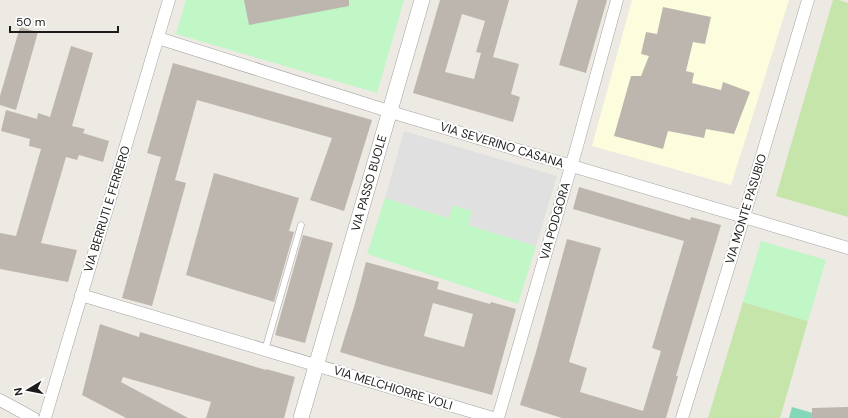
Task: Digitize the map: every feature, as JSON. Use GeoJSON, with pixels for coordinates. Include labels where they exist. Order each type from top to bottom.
{"type":"FeatureCollection","features":[{"type":"Feature","properties":{"kind":"street","name":"VIA BERRUTI E FERRERO"},"geometry":{"type":"LineString","coordinates":[[45,418],[169,0]]}},
{"type":"Feature","properties":{"kind":"street","name":"VIA PASSO BUOLE"},"geometry":{"type":"LineString","coordinates":[[301,418],[422,0]]}},
{"type":"Feature","properties":{"kind":"street","name":"VIA PODGORA"},"geometry":{"type":"LineString","coordinates":[[498,418],[571,166],[617,0]]}},
{"type":"Feature","properties":{"kind":"street","name":"VIA MONTE PASUBIO"},"geometry":{"type":"LineString","coordinates":[[682,418],[808,0]]}},
{"type":"Feature","properties":{"kind":"street","name":"VIA SEVERINO CASANA"},"geometry":{"type":"LineString","coordinates":[[158,38],[390,112],[848,248]]}},
{"type":"Feature","properties":{"kind":"street"},"geometry":{"type":"LineString","coordinates":[[81,295],[316,365]]}},
{"type":"Feature","properties":{"kind":"street","name":"VIA MELCHIORRE VOLI"},"geometry":{"type":"LineString","coordinates":[[316,365],[493,418]]}},
{"type":"Feature","properties":{"kind":"street"},"geometry":{"type":"LineString","coordinates":[[0,400],[33,418]]}},
{"type":"Feature","properties":{"kind":"lane"},"geometry":{"type":"LineString","coordinates":[[265,350],[301,224]]}},
{"type":"Feature","properties":{"kind":"shaded area"},"geometry":{"type":"Polygon","coordinates":[[[632,0],[789,0],[731,185],[592,146],[632,0]]]}},
{"type":"Feature","properties":{"kind":"shaded area"},"geometry":{"type":"Polygon","coordinates":[[[404,131],[557,176],[536,246],[468,225],[472,211],[453,205],[449,218],[385,198],[404,131]]]}},
{"type":"Feature","properties":{"kind":"green space"},"geometry":{"type":"Polygon","coordinates":[[[186,0],[404,0],[377,93],[176,34],[186,0]]]}},
{"type":"Feature","properties":{"kind":"green space"},"geometry":{"type":"Polygon","coordinates":[[[833,0],[848,3],[848,217],[776,196],[833,0]]]}},
{"type":"Feature","properties":{"kind":"green space"},"geometry":{"type":"Polygon","coordinates":[[[385,198],[448,218],[453,205],[472,211],[469,225],[536,246],[518,304],[367,254],[385,198]]]}},
{"type":"Feature","properties":{"kind":"green space"},"geometry":{"type":"Polygon","coordinates":[[[761,241],[826,260],[808,321],[743,302],[761,241]]]}},
{"type":"Feature","properties":{"kind":"green space"},"geometry":{"type":"Polygon","coordinates":[[[743,302],[808,321],[780,418],[708,418],[743,302]]]}},
{"type":"Feature","properties":{"kind":"green space"},"geometry":{"type":"Polygon","coordinates":[[[792,407],[830,418],[789,418],[792,407]]]}},
{"type":"Feature","properties":{"kind":"building"},"geometry":{"type":"Polygon","coordinates":[[[244,0],[349,0],[349,6],[249,25],[244,0]]]}},
{"type":"Feature","properties":{"kind":"building"},"geometry":{"type":"Polygon","coordinates":[[[440,0],[509,0],[493,57],[519,64],[511,94],[520,97],[513,122],[413,93],[440,0]],[[462,14],[445,72],[474,79],[481,53],[476,52],[485,21],[462,14]]]}},
{"type":"Feature","properties":{"kind":"building"},"geometry":{"type":"Polygon","coordinates":[[[578,0],[607,0],[586,73],[559,65],[578,0]]]}},
{"type":"Feature","properties":{"kind":"building"},"geometry":{"type":"Polygon","coordinates":[[[663,7],[711,17],[705,44],[693,42],[686,71],[694,73],[692,83],[721,90],[723,82],[750,92],[734,134],[706,129],[704,138],[668,131],[663,149],[614,136],[631,76],[641,76],[649,56],[641,54],[646,32],[657,34],[663,7]]]}},
{"type":"Feature","properties":{"kind":"building"},"geometry":{"type":"Polygon","coordinates":[[[20,27],[38,32],[16,110],[0,105],[0,96],[20,27]]]}},
{"type":"Feature","properties":{"kind":"building"},"geometry":{"type":"Polygon","coordinates":[[[71,46],[93,53],[72,126],[85,129],[83,133],[109,141],[103,162],[79,155],[77,160],[66,157],[41,243],[77,250],[68,282],[0,269],[0,233],[16,236],[41,149],[29,146],[30,139],[1,131],[6,110],[37,119],[38,113],[50,117],[71,46]]]}},
{"type":"Feature","properties":{"kind":"building"},"geometry":{"type":"Polygon","coordinates":[[[173,63],[372,120],[344,211],[310,200],[332,138],[197,100],[175,180],[186,183],[152,306],[122,298],[161,157],[147,153],[173,63]]]}},
{"type":"Feature","properties":{"kind":"building"},"geometry":{"type":"Polygon","coordinates":[[[214,173],[299,198],[289,231],[294,232],[274,302],[186,275],[214,173]]]}},
{"type":"Feature","properties":{"kind":"building"},"geometry":{"type":"Polygon","coordinates":[[[579,187],[690,220],[691,217],[721,225],[676,376],[678,376],[666,418],[562,418],[520,405],[567,239],[601,248],[569,362],[587,368],[580,392],[643,411],[661,351],[652,348],[684,241],[573,209],[579,187]]]}},
{"type":"Feature","properties":{"kind":"building"},"geometry":{"type":"Polygon","coordinates":[[[303,235],[333,243],[305,343],[275,335],[303,235]]]}},
{"type":"Feature","properties":{"kind":"building"},"geometry":{"type":"Polygon","coordinates":[[[366,262],[439,282],[437,289],[490,304],[491,302],[516,309],[492,395],[340,352],[366,262]],[[433,303],[424,336],[464,347],[473,314],[433,303]]]}},
{"type":"Feature","properties":{"kind":"building"},"geometry":{"type":"Polygon","coordinates":[[[100,324],[139,337],[140,332],[266,370],[295,377],[284,418],[206,418],[211,402],[123,377],[121,382],[188,418],[126,418],[82,395],[100,324]]]}},
{"type":"Feature","properties":{"kind":"building"},"geometry":{"type":"Polygon","coordinates":[[[848,407],[848,418],[812,418],[812,408],[848,407]]]}}]}
